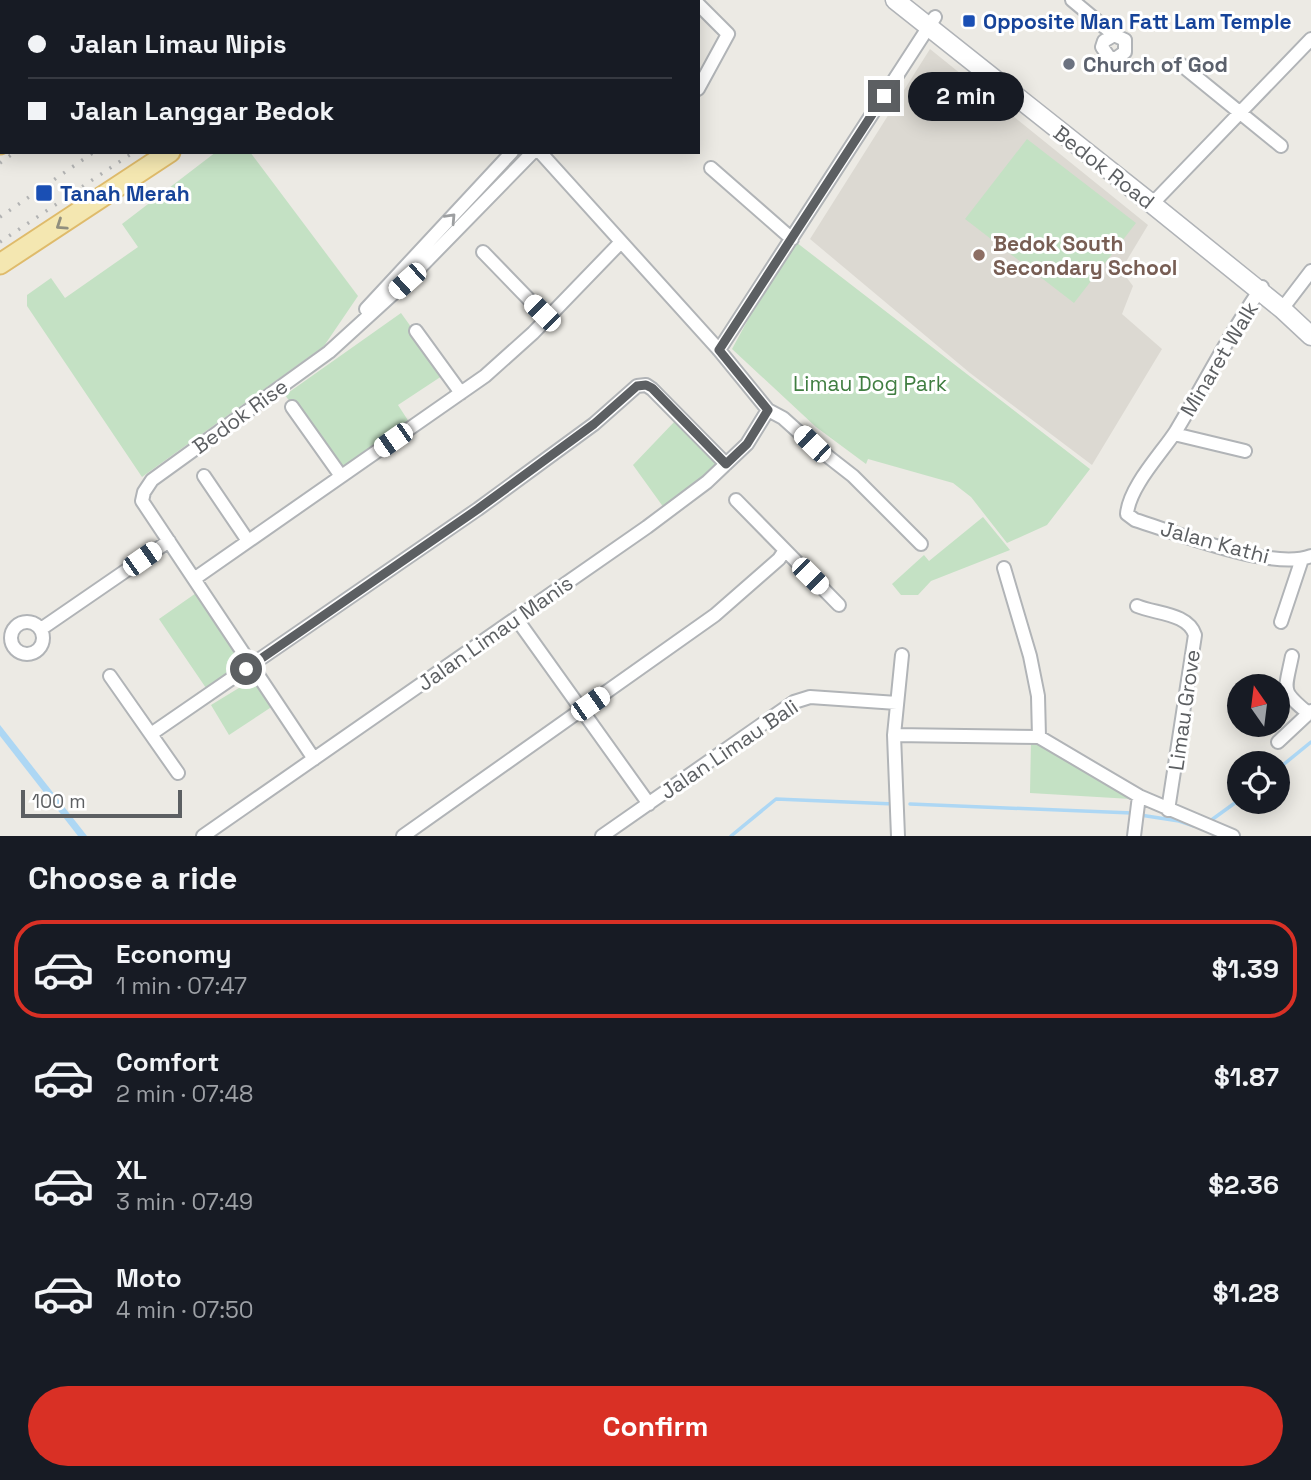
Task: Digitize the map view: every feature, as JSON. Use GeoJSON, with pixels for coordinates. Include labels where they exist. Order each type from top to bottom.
{"type":"FeatureCollection","features":[{"type":"Feature","properties":{"kind":"main road","name":"Bedok Road"},"geometry":{"type":"LineString","coordinates":[[895,0],[932,22]]}},
{"type":"Feature","properties":{"kind":"main road","name":"Bedok Road"},"geometry":{"type":"LineString","coordinates":[[914,0],[932,22],[1017,99],[1156,201],[1284,306],[1311,321]]}},
{"type":"Feature","properties":{"kind":"main road"},"geometry":{"type":"LineString","coordinates":[[2,259],[167,154]]}},
{"type":"Feature","properties":{"kind":"main road","name":"Bedok Road"},"geometry":{"type":"LineString","coordinates":[[1284,306],[1311,336]]}},
{"type":"Feature","properties":{"kind":"street"},"geometry":{"type":"LineString","coordinates":[[1072,0],[1114,34]]}},
{"type":"Feature","properties":{"kind":"street"},"geometry":{"type":"LineString","coordinates":[[700,8],[728,34],[700,85]]}},
{"type":"Feature","properties":{"kind":"street"},"geometry":{"type":"LineString","coordinates":[[719,350],[932,22]]}},
{"type":"Feature","properties":{"kind":"street"},"geometry":{"type":"LineString","coordinates":[[1156,201],[1311,39]]}},
{"type":"Feature","properties":{"kind":"street"},"geometry":{"type":"LineString","coordinates":[[1179,63],[1280,146]]}},
{"type":"Feature","properties":{"kind":"street","name":"Bedok Rise"},"geometry":{"type":"LineString","coordinates":[[329,352],[510,154]]}},
{"type":"Feature","properties":{"kind":"street","name":"Bedok Rise"},"geometry":{"type":"LineString","coordinates":[[169,541],[142,502],[144,492],[152,480],[329,352],[413,275],[532,154]]}},
{"type":"Feature","properties":{"kind":"street"},"geometry":{"type":"LineString","coordinates":[[542,154],[719,350],[768,410],[783,418],[853,476],[921,544]]}},
{"type":"Feature","properties":{"kind":"street"},"geometry":{"type":"LineString","coordinates":[[711,168],[792,239]]}},
{"type":"Feature","properties":{"kind":"street"},"geometry":{"type":"LineString","coordinates":[[194,579],[505,360],[621,242]]}},
{"type":"Feature","properties":{"kind":"street"},"geometry":{"type":"LineString","coordinates":[[483,252],[547,318]]}},
{"type":"Feature","properties":{"kind":"street"},"geometry":{"type":"LineString","coordinates":[[1284,306],[1311,271]]}},
{"type":"Feature","properties":{"kind":"street"},"geometry":{"type":"LineString","coordinates":[[396,276],[403,279],[413,275]]}},
{"type":"Feature","properties":{"kind":"street","name":"Minaret Walk"},"geometry":{"type":"LineString","coordinates":[[1129,517],[1127,512],[1131,499],[1174,434],[1261,288]]}},
{"type":"Feature","properties":{"kind":"street"},"geometry":{"type":"LineString","coordinates":[[416,331],[461,393]]}},
{"type":"Feature","properties":{"kind":"street"},"geometry":{"type":"LineString","coordinates":[[151,734],[486,503],[594,424],[637,386],[646,385],[652,388],[726,464]]}},
{"type":"Feature","properties":{"kind":"street"},"geometry":{"type":"LineString","coordinates":[[292,407],[341,476]]}},
{"type":"Feature","properties":{"kind":"street","name":"Jalan Limau Manis"},"geometry":{"type":"LineString","coordinates":[[203,836],[647,527],[707,482],[747,444],[768,410]]}},
{"type":"Feature","properties":{"kind":"street","name":"Minaret Walk"},"geometry":{"type":"LineString","coordinates":[[1174,434],[1245,451]]}},
{"type":"Feature","properties":{"kind":"street"},"geometry":{"type":"LineString","coordinates":[[204,476],[248,541]]}},
{"type":"Feature","properties":{"kind":"street"},"geometry":{"type":"LineString","coordinates":[[736,500],[839,605]]}},
{"type":"Feature","properties":{"kind":"street","name":"Jalan Kathi"},"geometry":{"type":"LineString","coordinates":[[1129,517],[1254,556],[1285,561],[1306,557]]}},
{"type":"Feature","properties":{"kind":"street"},"geometry":{"type":"LineString","coordinates":[[41,629],[169,541],[314,759]]}},
{"type":"Feature","properties":{"kind":"street"},"geometry":{"type":"LineString","coordinates":[[403,836],[715,615],[785,551]]}},
{"type":"Feature","properties":{"kind":"street","name":"Jalan Kathi"},"geometry":{"type":"LineString","coordinates":[[1281,622],[1306,557]]}},
{"type":"Feature","properties":{"kind":"street"},"geometry":{"type":"LineString","coordinates":[[1004,568],[1030,656],[1038,696],[1040,737]]}},
{"type":"Feature","properties":{"kind":"street","name":"Limau Grove"},"geometry":{"type":"LineString","coordinates":[[1137,606],[1188,623],[1195,635],[1168,810]]}},
{"type":"Feature","properties":{"kind":"street","name":"Jalan Limau Bali"},"geometry":{"type":"LineString","coordinates":[[516,618],[649,804]]}},
{"type":"Feature","properties":{"kind":"street"},"geometry":{"type":"LineString","coordinates":[[898,836],[894,735],[902,655]]}},
{"type":"Feature","properties":{"kind":"street"},"geometry":{"type":"LineString","coordinates":[[1278,742],[1310,712],[1287,693],[1285,687],[1292,656]]}},
{"type":"Feature","properties":{"kind":"street"},"geometry":{"type":"LineString","coordinates":[[110,676],[178,773]]}},
{"type":"Feature","properties":{"kind":"street","name":"Jalan Limau Bali"},"geometry":{"type":"LineString","coordinates":[[602,836],[794,702],[810,698],[897,703]]}},
{"type":"Feature","properties":{"kind":"street"},"geometry":{"type":"LineString","coordinates":[[894,735],[1040,737],[1139,796],[1233,836]]}},
{"type":"Feature","properties":{"kind":"street"},"geometry":{"type":"LineString","coordinates":[[1134,836],[1139,796]]}},
{"type":"Feature","properties":{"kind":"shaded area","name":"Bedok South Secondary School"},"geometry":{"type":"Polygon","coordinates":[[[930,49],[1148,225],[1121,270],[1133,286],[1122,314],[1162,349],[1092,465],[970,373],[810,239],[930,49]]]}},
{"type":"Feature","properties":{"kind":"green space"},"geometry":{"type":"Polygon","coordinates":[[[1027,139],[1136,223],[1074,303],[965,219],[1027,139]]]}},
{"type":"Feature","properties":{"kind":"green space"},"geometry":{"type":"Polygon","coordinates":[[[213,154],[252,154],[358,296],[324,346],[142,477],[27,306],[27,295],[51,278],[65,298],[138,247],[122,224],[213,154]]]}},
{"type":"Feature","properties":{"kind":"green space","name":"Limau Dog Park"},"geometry":{"type":"Polygon","coordinates":[[[792,239],[1090,469],[1047,525],[1007,543],[971,497],[953,483],[868,459],[866,464],[816,427],[732,349],[792,239]]]}},
{"type":"Feature","properties":{"kind":"green space"},"geometry":{"type":"Polygon","coordinates":[[[401,313],[445,374],[398,405],[411,425],[342,474],[285,395],[401,313]]]}},
{"type":"Feature","properties":{"kind":"green space"},"geometry":{"type":"Polygon","coordinates":[[[676,420],[718,465],[664,508],[633,465],[676,420]]]}},
{"type":"Feature","properties":{"kind":"green space"},"geometry":{"type":"Polygon","coordinates":[[[983,517],[1010,550],[931,581],[918,595],[901,595],[892,584],[924,555],[929,561],[983,517]]]}},
{"type":"Feature","properties":{"kind":"green space"},"geometry":{"type":"Polygon","coordinates":[[[199,591],[245,661],[206,688],[159,619],[199,591]]]}},
{"type":"Feature","properties":{"kind":"green space"},"geometry":{"type":"Polygon","coordinates":[[[247,683],[260,685],[276,704],[229,735],[211,705],[247,683]]]}},
{"type":"Feature","properties":{"kind":"green space"},"geometry":{"type":"Polygon","coordinates":[[[1031,740],[1131,792],[1131,799],[1030,793],[1031,740]]]}},
{"type":"Feature","properties":{"kind":"water"},"geometry":{"type":"Polygon","coordinates":[[[0,725],[87,836],[78,836],[0,736],[0,725]]]}},
{"type":"Feature","properties":{"kind":"waterway"},"geometry":{"type":"LineString","coordinates":[[1290,759],[1311,742]]}},
{"type":"Feature","properties":{"kind":"waterway"},"geometry":{"type":"LineString","coordinates":[[731,836],[776,799],[894,804]]}},
{"type":"Feature","properties":{"kind":"waterway"},"geometry":{"type":"LineString","coordinates":[[910,804],[1132,813]]}},
{"type":"Feature","properties":{"kind":"waterway"},"geometry":{"type":"LineString","coordinates":[[1210,821],[1227,809]]}},
{"type":"Feature","properties":{"kind":"waterway"},"geometry":{"type":"LineString","coordinates":[[1140,815],[1194,826]]}},
{"type":"Feature","properties":{"kind":"railway"},"geometry":{"type":"LineString","coordinates":[[0,163],[12,154]]}},
{"type":"Feature","properties":{"kind":"railway"},"geometry":{"type":"LineString","coordinates":[[0,217],[91,154]]}},
{"type":"Feature","properties":{"kind":"railway"},"geometry":{"type":"LineString","coordinates":[[0,242],[131,154]]}},
{"type":"Feature","properties":{"kind":"place","name":"Opposite Man Fatt Lam Temple"},"geometry":{"type":"Point","coordinates":[969,21]}},
{"type":"Feature","properties":{"kind":"place","name":"Church of God"},"geometry":{"type":"Point","coordinates":[1069,64]}},
{"type":"Feature","properties":{"kind":"place","name":"Tanah Merah"},"geometry":{"type":"Point","coordinates":[44,193]}},
{"type":"Feature","properties":{"kind":"place","name":"Bedok South Secondary School"},"geometry":{"type":"Point","coordinates":[979,255]}},
{"type":"Feature","properties":{"kind":"route"},"geometry":{"type":"LineString","coordinates":[[246,669],[478,509],[594,424],[637,386],[646,385],[652,388],[726,464],[747,444],[768,410],[719,350],[884,96]]}}]}
